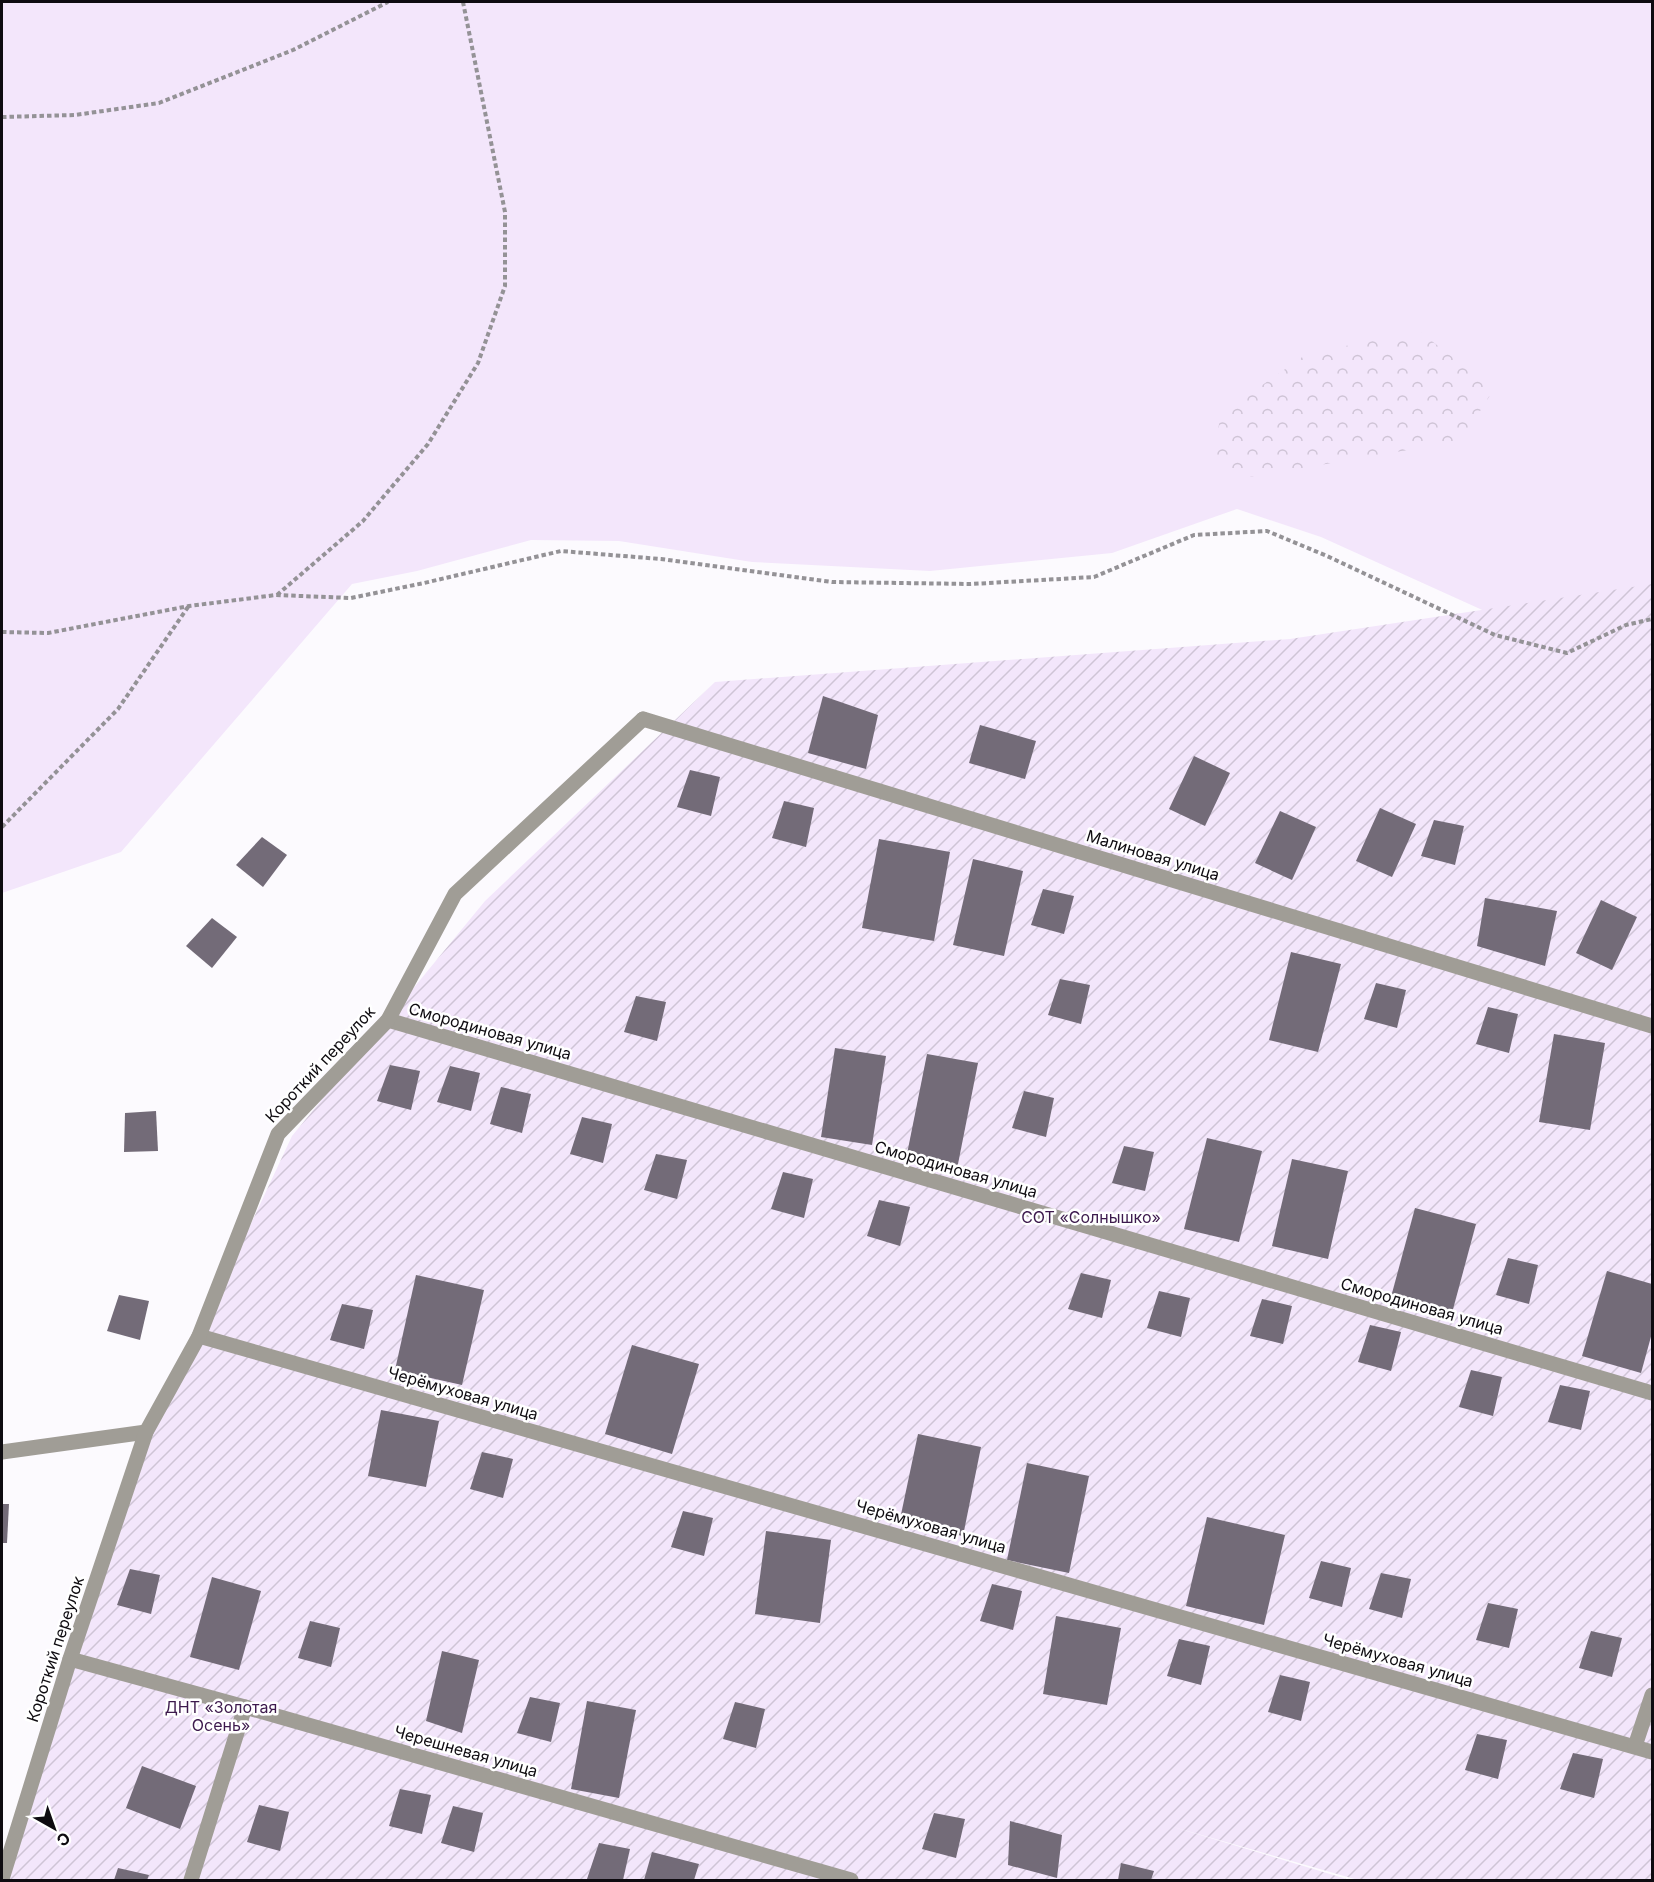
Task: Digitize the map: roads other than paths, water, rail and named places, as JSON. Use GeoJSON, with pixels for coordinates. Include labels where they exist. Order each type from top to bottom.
{"type":"FeatureCollection","features":[{"type":"Feature","properties":{"kind":"street","name":"Короткий переулок"},"geometry":{"type":"LineString","coordinates":[[2,1879],[70,1659],[146,1432],[199,1336],[278,1134],[388,1020],[455,894],[643,719]]}},
{"type":"Feature","properties":{"kind":"street","name":"Малиновая улица"},"geometry":{"type":"LineString","coordinates":[[643,719],[1653,1026]]}},
{"type":"Feature","properties":{"kind":"street","name":"Смородиновая улица"},"geometry":{"type":"LineString","coordinates":[[388,1020],[1653,1393]]}},
{"type":"Feature","properties":{"kind":"street","name":"Черёмуховая улица"},"geometry":{"type":"LineString","coordinates":[[199,1336],[1653,1752]]}},
{"type":"Feature","properties":{"kind":"street"},"geometry":{"type":"LineString","coordinates":[[2,1452],[146,1432]]}},
{"type":"Feature","properties":{"kind":"street","name":"Черешневая улица"},"geometry":{"type":"LineString","coordinates":[[70,1659],[246,1707],[851,1881]]}},
{"type":"Feature","properties":{"kind":"street"},"geometry":{"type":"LineString","coordinates":[[1635,1746],[1653,1695]]}},
{"type":"Feature","properties":{"kind":"street"},"geometry":{"type":"LineString","coordinates":[[191,1881],[246,1707]]}},
{"type":"Feature","properties":{"kind":"park label","name":"СОТ «Солнышко»"},"geometry":{"type":"Point","coordinates":[1091,1217]}},
{"type":"Feature","properties":{"kind":"park label","name":"ДНТ «Золотая Осень»"},"geometry":{"type":"Point","coordinates":[221,1716]}}]}
